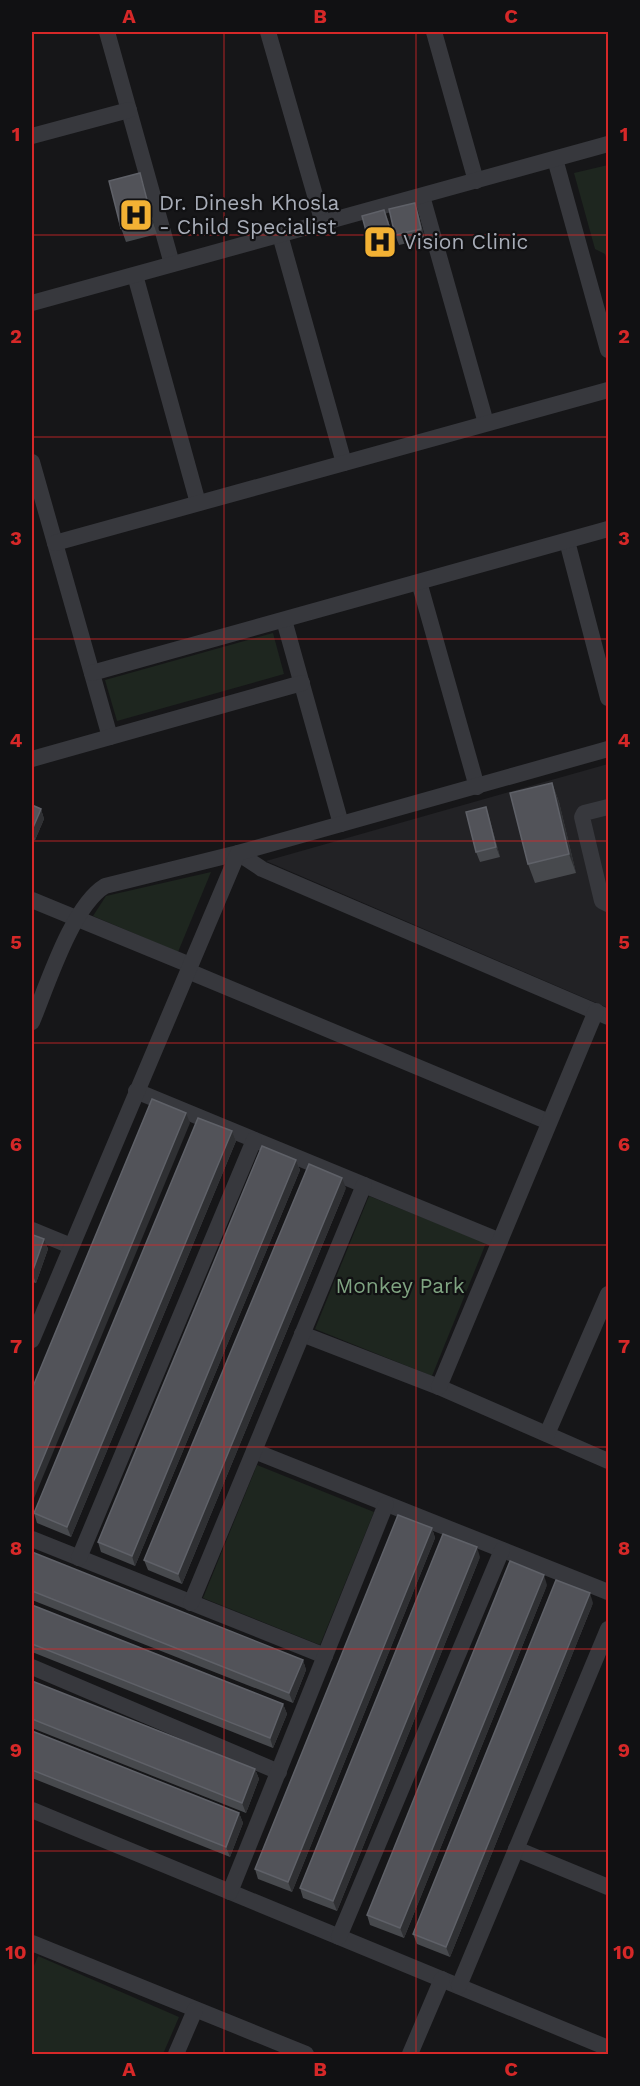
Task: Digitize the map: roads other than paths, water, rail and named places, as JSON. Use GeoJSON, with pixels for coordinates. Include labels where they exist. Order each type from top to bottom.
{"type":"FeatureCollection","features":[{"type":"Feature","properties":{"kind":"street"},"geometry":{"type":"LineString","coordinates":[[107,32],[172,264]]}},
{"type":"Feature","properties":{"kind":"street"},"geometry":{"type":"LineString","coordinates":[[268,32],[323,223]]}},
{"type":"Feature","properties":{"kind":"street"},"geometry":{"type":"LineString","coordinates":[[434,32],[476,181]]}},
{"type":"Feature","properties":{"kind":"street"},"geometry":{"type":"LineString","coordinates":[[32,136],[129,110]]}},
{"type":"Feature","properties":{"kind":"street"},"geometry":{"type":"LineString","coordinates":[[32,303],[609,144]]}},
{"type":"Feature","properties":{"kind":"street"},"geometry":{"type":"LineString","coordinates":[[555,159],[609,350]]}},
{"type":"Feature","properties":{"kind":"street"},"geometry":{"type":"LineString","coordinates":[[422,196],[486,423]]}},
{"type":"Feature","properties":{"kind":"street"},"geometry":{"type":"LineString","coordinates":[[280,235],[344,463]]}},
{"type":"Feature","properties":{"kind":"street"},"geometry":{"type":"LineString","coordinates":[[135,275],[198,503]]}},
{"type":"Feature","properties":{"kind":"street"},"geometry":{"type":"LineString","coordinates":[[55,543],[609,390]]}},
{"type":"Feature","properties":{"kind":"street"},"geometry":{"type":"LineString","coordinates":[[32,462],[110,737]]}},
{"type":"Feature","properties":{"kind":"street"},"geometry":{"type":"LineString","coordinates":[[92,673],[609,529]]}},
{"type":"Feature","properties":{"kind":"street"},"geometry":{"type":"LineString","coordinates":[[567,541],[609,698]]}},
{"type":"Feature","properties":{"kind":"street"},"geometry":{"type":"LineString","coordinates":[[419,582],[477,787]]}},
{"type":"Feature","properties":{"kind":"street"},"geometry":{"type":"LineString","coordinates":[[284,620],[341,824]]}},
{"type":"Feature","properties":{"kind":"street"},"geometry":{"type":"LineString","coordinates":[[32,759],[302,683]]}},
{"type":"Feature","properties":{"kind":"street"},"geometry":{"type":"LineString","coordinates":[[32,1022],[76,918],[96,892],[105,886],[238,853],[609,749]]}},
{"type":"Feature","properties":{"kind":"street"},"geometry":{"type":"LineString","coordinates":[[609,807],[584,813],[582,817],[602,902],[609,904]]}},
{"type":"Feature","properties":{"kind":"street"},"geometry":{"type":"LineString","coordinates":[[32,1340],[238,853]]}},
{"type":"Feature","properties":{"kind":"street"},"geometry":{"type":"LineString","coordinates":[[238,853],[262,869],[602,1014],[549,1122],[439,1387]]}},
{"type":"Feature","properties":{"kind":"street"},"geometry":{"type":"LineString","coordinates":[[32,900],[549,1122]]}},
{"type":"Feature","properties":{"kind":"street"},"geometry":{"type":"LineString","coordinates":[[136,1091],[500,1241]]}},
{"type":"Feature","properties":{"kind":"street"},"geometry":{"type":"LineString","coordinates":[[80,1558],[254,1140]]}},
{"type":"Feature","properties":{"kind":"street"},"geometry":{"type":"LineString","coordinates":[[191,1603],[364,1185]]}},
{"type":"Feature","properties":{"kind":"street"},"geometry":{"type":"LineString","coordinates":[[32,1230],[71,1246]]}},
{"type":"Feature","properties":{"kind":"street"},"geometry":{"type":"LineString","coordinates":[[547,1434],[609,1294]]}},
{"type":"Feature","properties":{"kind":"street"},"geometry":{"type":"LineString","coordinates":[[303,1334],[439,1387],[609,1461]]}},
{"type":"Feature","properties":{"kind":"street"},"geometry":{"type":"LineString","coordinates":[[254,1451],[609,1592]]}},
{"type":"Feature","properties":{"kind":"street"},"geometry":{"type":"LineString","coordinates":[[230,1892],[387,1504]]}},
{"type":"Feature","properties":{"kind":"street"},"geometry":{"type":"LineString","coordinates":[[32,1539],[325,1656]]}},
{"type":"Feature","properties":{"kind":"street"},"geometry":{"type":"LineString","coordinates":[[339,1937],[502,1550]]}},
{"type":"Feature","properties":{"kind":"street"},"geometry":{"type":"LineString","coordinates":[[459,1986],[609,1629]]}},
{"type":"Feature","properties":{"kind":"street"},"geometry":{"type":"LineString","coordinates":[[32,1667],[279,1772]]}},
{"type":"Feature","properties":{"kind":"street"},"geometry":{"type":"LineString","coordinates":[[32,1810],[609,2048]]}},
{"type":"Feature","properties":{"kind":"street"},"geometry":{"type":"LineString","coordinates":[[516,1849],[609,1887]]}},
{"type":"Feature","properties":{"kind":"street"},"geometry":{"type":"LineString","coordinates":[[32,1943],[195,2010],[286,2051],[306,2055]]}},
{"type":"Feature","properties":{"kind":"street"},"geometry":{"type":"LineString","coordinates":[[410,2055],[442,1979]]}},
{"type":"Feature","properties":{"kind":"street"},"geometry":{"type":"LineString","coordinates":[[176,2055],[195,2010]]}},
{"type":"Feature","properties":{"kind":"place","name":"Dr. Dinesh Khosla - Child Specialist"},"geometry":{"type":"Point","coordinates":[136,215]}},
{"type":"Feature","properties":{"kind":"place","name":"Vision Clinic"},"geometry":{"type":"Point","coordinates":[380,242]}},
{"type":"Feature","properties":{"kind":"park label","name":"Monkey Park"},"geometry":{"type":"Point","coordinates":[400,1286]}}]}
